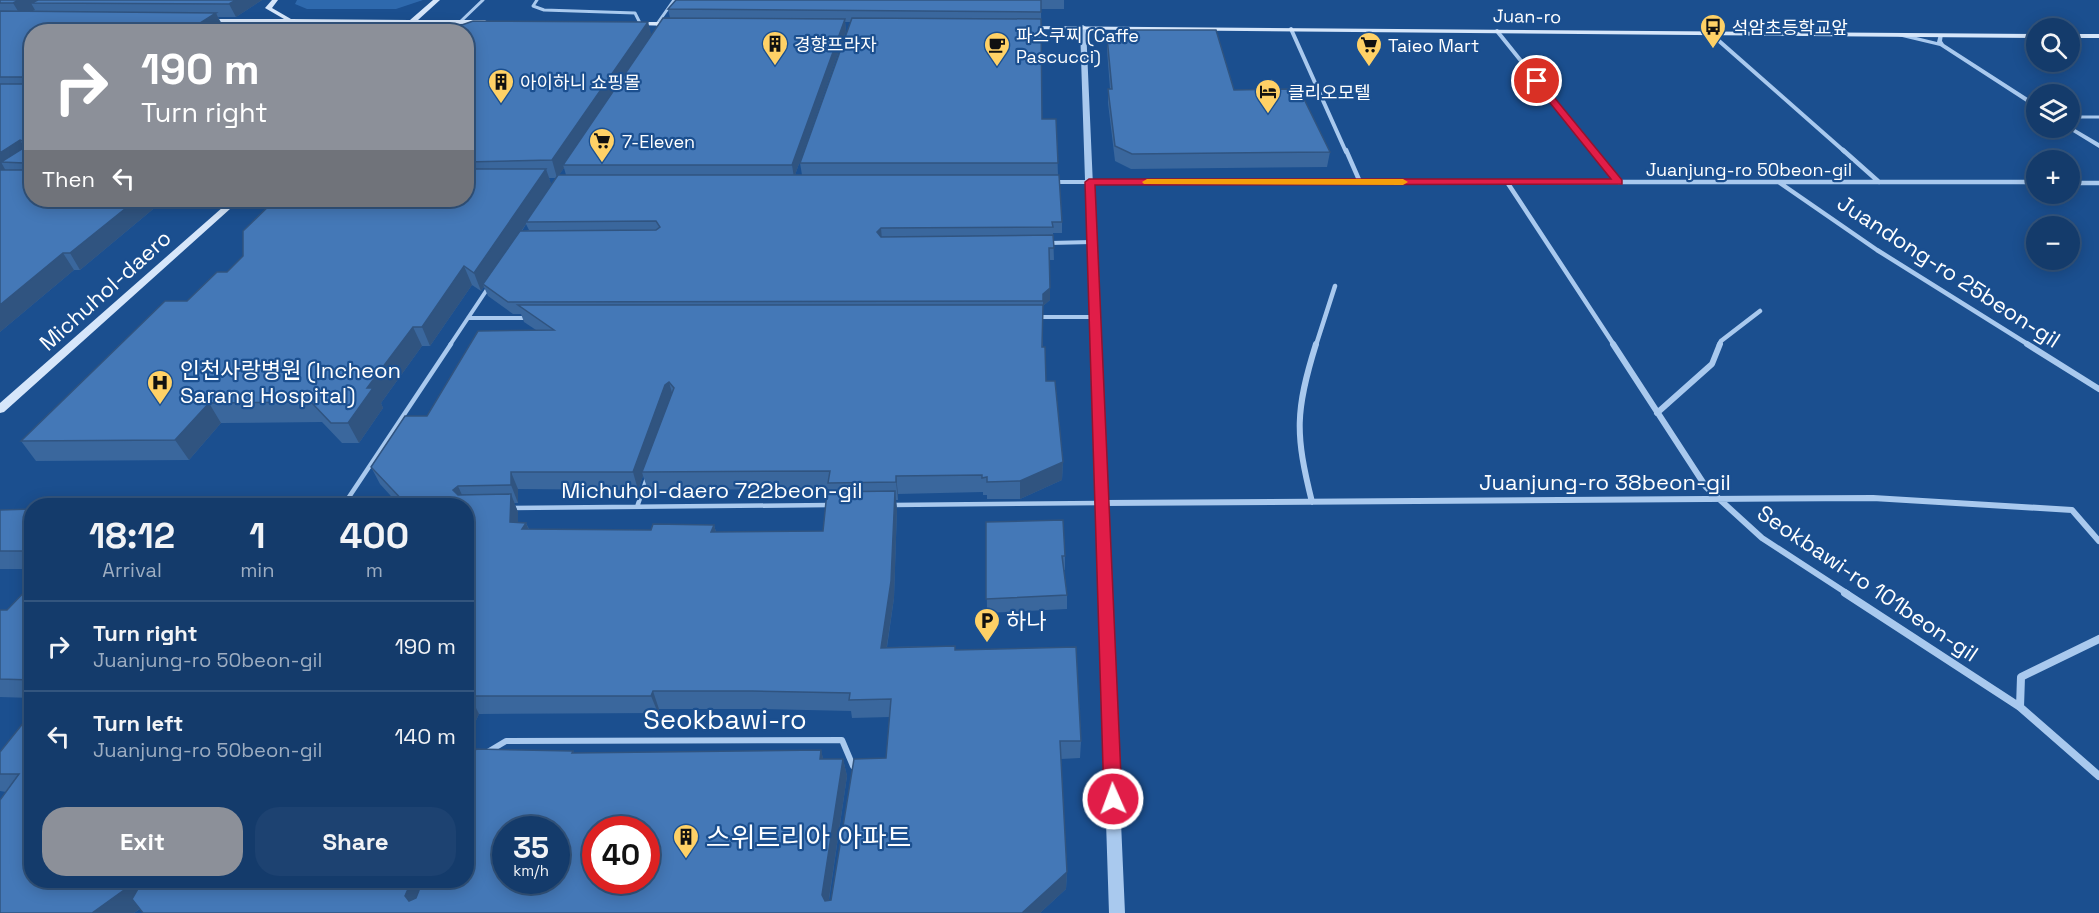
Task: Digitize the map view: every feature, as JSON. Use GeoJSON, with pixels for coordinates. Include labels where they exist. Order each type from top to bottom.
{"type":"FeatureCollection","features":[{"type":"Feature","properties":{"kind":"main road"},"geometry":{"type":"LineString","coordinates":[[275,0],[268,8],[292,21]]}},
{"type":"Feature","properties":{"kind":"main road"},"geometry":{"type":"LineString","coordinates":[[411,21],[437,0]]}},
{"type":"Feature","properties":{"kind":"main road"},"geometry":{"type":"LineString","coordinates":[[197,21],[494,22]]}},
{"type":"Feature","properties":{"kind":"main road"},"geometry":{"type":"LineString","coordinates":[[629,23],[688,24]]}},
{"type":"Feature","properties":{"kind":"main road","name":"Juan-ro"},"geometry":{"type":"LineString","coordinates":[[1014,27],[2026,36]]}},
{"type":"Feature","properties":{"kind":"main road"},"geometry":{"type":"LineString","coordinates":[[2080,36],[2099,36]]}},
{"type":"Feature","properties":{"kind":"main road","name":"Michuhol-daero"},"geometry":{"type":"LineString","coordinates":[[0,409],[228,207]]}},
{"type":"Feature","properties":{"kind":"street"},"geometry":{"type":"LineString","coordinates":[[1083,27],[1118,913]]}},
{"type":"Feature","properties":{"kind":"street"},"geometry":{"type":"LineString","coordinates":[[1291,29],[1360,182]]}},
{"type":"Feature","properties":{"kind":"street","name":"Juanjung-ro 50beon-gil"},"geometry":{"type":"LineString","coordinates":[[1497,31],[1619,182]]}},
{"type":"Feature","properties":{"kind":"street","name":"Juanjung-ro 50beon-gil"},"geometry":{"type":"LineString","coordinates":[[1710,33],[1879,182]]}},
{"type":"Feature","properties":{"kind":"street"},"geometry":{"type":"LineString","coordinates":[[1897,34],[1942,45],[2026,99]]}},
{"type":"Feature","properties":{"kind":"street"},"geometry":{"type":"LineString","coordinates":[[1941,35],[1939,41],[1942,45]]}},
{"type":"Feature","properties":{"kind":"street"},"geometry":{"type":"LineString","coordinates":[[2080,134],[2099,146]]}},
{"type":"Feature","properties":{"kind":"street","name":"Juanjung-ro 50beon-gil"},"geometry":{"type":"LineString","coordinates":[[1089,182],[2026,183]]}},
{"type":"Feature","properties":{"kind":"street","name":"Seokbawi-ro 101beon-gil"},"geometry":{"type":"LineString","coordinates":[[1507,182],[1706,487],[1717,499],[1762,538],[2020,706],[2098,774]]}},
{"type":"Feature","properties":{"kind":"street","name":"Juandong-ro 25beon-gil"},"geometry":{"type":"LineString","coordinates":[[1780,182],[1877,250],[2099,389]]}},
{"type":"Feature","properties":{"kind":"street"},"geometry":{"type":"LineString","coordinates":[[2080,183],[2099,183]]}},
{"type":"Feature","properties":{"kind":"street"},"geometry":{"type":"LineString","coordinates":[[1312,502],[1300,450],[1298,426],[1302,400],[1335,286]]}},
{"type":"Feature","properties":{"kind":"street"},"geometry":{"type":"LineString","coordinates":[[1657,412],[1712,364],[1720,340],[1760,311]]}},
{"type":"Feature","properties":{"kind":"street","name":"Juanjung-ro 38beon-gil"},"geometry":{"type":"LineString","coordinates":[[1102,503],[1874,498],[2072,510],[2099,541]]}},
{"type":"Feature","properties":{"kind":"street"},"geometry":{"type":"LineString","coordinates":[[2020,706],[2021,677],[2099,639]]}},
{"type":"Feature","properties":{"kind":"lane"},"geometry":{"type":"LineString","coordinates":[[460,22],[483,0]]}},
{"type":"Feature","properties":{"kind":"lane"},"geometry":{"type":"LineString","coordinates":[[537,0],[532,6],[544,10],[635,13],[640,23]]}},
{"type":"Feature","properties":{"kind":"lane"},"geometry":{"type":"LineString","coordinates":[[658,33],[674,0]]}},
{"type":"Feature","properties":{"kind":"lane"},"geometry":{"type":"LineString","coordinates":[[2080,117],[2099,117]]}},
{"type":"Feature","properties":{"kind":"lane"},"geometry":{"type":"LineString","coordinates":[[1043,182],[1089,182]]}},
{"type":"Feature","properties":{"kind":"lane"},"geometry":{"type":"LineString","coordinates":[[1045,243],[1092,242]]}},
{"type":"Feature","properties":{"kind":"lane"},"geometry":{"type":"LineString","coordinates":[[348,498],[492,283]]}},
{"type":"Feature","properties":{"kind":"lane"},"geometry":{"type":"LineString","coordinates":[[1035,317],[1095,317]]}},
{"type":"Feature","properties":{"kind":"lane"},"geometry":{"type":"LineString","coordinates":[[468,318],[539,318]]}},
{"type":"Feature","properties":{"kind":"lane"},"geometry":{"type":"LineString","coordinates":[[637,507],[648,476]]}},
{"type":"Feature","properties":{"kind":"lane","name":"Michuhol-daero 722beon-gil"},"geometry":{"type":"LineString","coordinates":[[887,505],[1102,503]]}},
{"type":"Feature","properties":{"kind":"lane","name":"Michuhol-daero 722beon-gil"},"geometry":{"type":"LineString","coordinates":[[501,508],[840,505]]}},
{"type":"Feature","properties":{"kind":"lane","name":"Seokbawi-ro"},"geometry":{"type":"LineString","coordinates":[[482,763],[486,753],[506,741],[842,740],[854,763],[852,774]]}},
{"type":"Feature","properties":{"kind":"shaded area"},"geometry":{"type":"Polygon","coordinates":[[[297,0],[423,0],[396,9],[307,9],[295,4],[297,0]]]}},
{"type":"Feature","properties":{"kind":"building"},"geometry":{"type":"Polygon","coordinates":[[[0,0],[19,0],[13,3],[0,3],[0,0]]]}},
{"type":"Feature","properties":{"kind":"building"},"geometry":{"type":"Polygon","coordinates":[[[38,0],[236,0],[229,4],[31,3],[38,0]]]}},
{"type":"Feature","properties":{"kind":"building"},"geometry":{"type":"Polygon","coordinates":[[[676,0],[1041,0],[1041,12],[668,9],[676,0]]]}},
{"type":"Feature","properties":{"kind":"building"},"geometry":{"type":"Polygon","coordinates":[[[0,11],[216,13],[199,24],[24,24],[24,78],[0,77],[0,11]]]}},
{"type":"Feature","properties":{"kind":"building"},"geometry":{"type":"Polygon","coordinates":[[[663,18],[845,19],[792,165],[563,165],[663,18]]]}},
{"type":"Feature","properties":{"kind":"building"},"geometry":{"type":"Polygon","coordinates":[[[852,18],[1041,19],[1042,119],[1056,119],[1058,163],[800,163],[852,18]]]}},
{"type":"Feature","properties":{"kind":"building"},"geometry":{"type":"Polygon","coordinates":[[[473,21],[648,22],[552,160],[474,162],[474,24],[465,24],[473,21]]]}},
{"type":"Feature","properties":{"kind":"building"},"geometry":{"type":"Polygon","coordinates":[[[365,23],[364,24],[281,24],[365,23]]]}},
{"type":"Feature","properties":{"kind":"building"},"geometry":{"type":"Polygon","coordinates":[[[1130,30],[1216,30],[1234,90],[1288,89],[1291,95],[1302,95],[1330,152],[1132,154],[1115,146],[1108,89],[1112,89],[1107,37],[1130,30]]]}},
{"type":"Feature","properties":{"kind":"building"},"geometry":{"type":"Polygon","coordinates":[[[0,84],[23,84],[24,141],[20,140],[0,153],[0,84]]]}},
{"type":"Feature","properties":{"kind":"building"},"geometry":{"type":"Polygon","coordinates":[[[24,148],[24,163],[1,162],[24,148]]]}},
{"type":"Feature","properties":{"kind":"building"},"geometry":{"type":"Polygon","coordinates":[[[474,169],[546,169],[474,273],[464,266],[422,327],[413,327],[367,388],[373,388],[348,423],[331,423],[311,402],[209,403],[175,440],[21,441],[165,301],[187,301],[217,272],[227,272],[243,256],[243,231],[268,207],[474,207],[474,169]]]}},
{"type":"Feature","properties":{"kind":"building"},"geometry":{"type":"Polygon","coordinates":[[[0,170],[23,170],[24,207],[127,207],[70,253],[63,253],[0,305],[0,170]]]}},
{"type":"Feature","properties":{"kind":"building"},"geometry":{"type":"Polygon","coordinates":[[[558,175],[1059,175],[1062,222],[1052,222],[1053,227],[881,228],[877,232],[881,237],[1053,235],[1054,248],[1049,248],[1050,288],[1043,294],[1043,301],[508,302],[483,284],[520,231],[656,230],[660,227],[656,221],[526,222],[558,175]]]}},
{"type":"Feature","properties":{"kind":"building"},"geometry":{"type":"Polygon","coordinates":[[[518,305],[1043,305],[1042,347],[1045,347],[1046,381],[1055,381],[1063,462],[1020,481],[987,482],[987,477],[982,478],[982,475],[896,476],[896,482],[828,483],[830,471],[642,472],[674,388],[669,382],[665,385],[633,472],[511,472],[511,485],[458,486],[453,490],[458,495],[511,494],[510,522],[526,523],[522,529],[651,530],[653,524],[714,525],[711,532],[823,531],[827,492],[895,491],[891,581],[881,648],[955,646],[955,650],[1076,647],[1081,741],[1060,741],[1067,872],[1022,913],[143,913],[132,899],[138,888],[408,888],[405,896],[409,901],[416,898],[420,888],[474,888],[474,754],[476,749],[573,751],[572,753],[821,750],[820,759],[843,759],[822,895],[825,901],[831,900],[854,759],[886,758],[891,699],[849,700],[850,693],[752,691],[653,691],[651,696],[474,696],[474,498],[400,498],[371,467],[405,416],[427,416],[478,331],[554,330],[518,305]]]}},
{"type":"Feature","properties":{"kind":"building"},"geometry":{"type":"Polygon","coordinates":[[[24,509],[24,551],[0,551],[0,510],[24,509]]]}},
{"type":"Feature","properties":{"kind":"building"},"geometry":{"type":"Polygon","coordinates":[[[1063,520],[1065,556],[1062,556],[1067,595],[986,599],[986,522],[1063,520]]]}},
{"type":"Feature","properties":{"kind":"building"},"geometry":{"type":"Polygon","coordinates":[[[24,592],[24,680],[0,679],[0,610],[7,610],[24,592]]]}},
{"type":"Feature","properties":{"kind":"building"},"geometry":{"type":"Polygon","coordinates":[[[24,722],[24,888],[125,888],[124,890],[92,913],[0,913],[0,800],[19,774],[0,774],[0,752],[24,722]]]}},
{"type":"Feature","properties":{"kind":"slow traffic"},"geometry":{"type":"LineString","coordinates":[[1147,182],[1403,182]]}},
{"type":"Feature","properties":{"kind":"place","name":"석암초등학교앞"},"geometry":{"type":"Point","coordinates":[1713,50]}},
{"type":"Feature","properties":{"kind":"place","name":"경향프라자"},"geometry":{"type":"Point","coordinates":[775,67]}},
{"type":"Feature","properties":{"kind":"place","name":"파스쿠찌 (Caffe Pascucci)"},"geometry":{"type":"Point","coordinates":[997,68]}},
{"type":"Feature","properties":{"kind":"place","name":"Taieo Mart"},"geometry":{"type":"Point","coordinates":[1369,68]}},
{"type":"Feature","properties":{"kind":"place","name":"아이하니 쇼핑몰"},"geometry":{"type":"Point","coordinates":[501,105]}},
{"type":"Feature","properties":{"kind":"place","name":"클리오모텔"},"geometry":{"type":"Point","coordinates":[1268,115]}},
{"type":"Feature","properties":{"kind":"place","name":"7-Eleven"},"geometry":{"type":"Point","coordinates":[602,164]}},
{"type":"Feature","properties":{"kind":"place","name":"인천사랑병원 (Incheon Sarang Hospital)"},"geometry":{"type":"Point","coordinates":[160,406]}},
{"type":"Feature","properties":{"kind":"place","name":"하나"},"geometry":{"type":"Point","coordinates":[987,644]}},
{"type":"Feature","properties":{"kind":"place","name":"스위트리아 아파트"},"geometry":{"type":"Point","coordinates":[686,860]}},
{"type":"Feature","properties":{"kind":"route"},"geometry":{"type":"LineString","coordinates":[[1113,799],[1089,182],[1619,182],[1537,81]]}}]}
